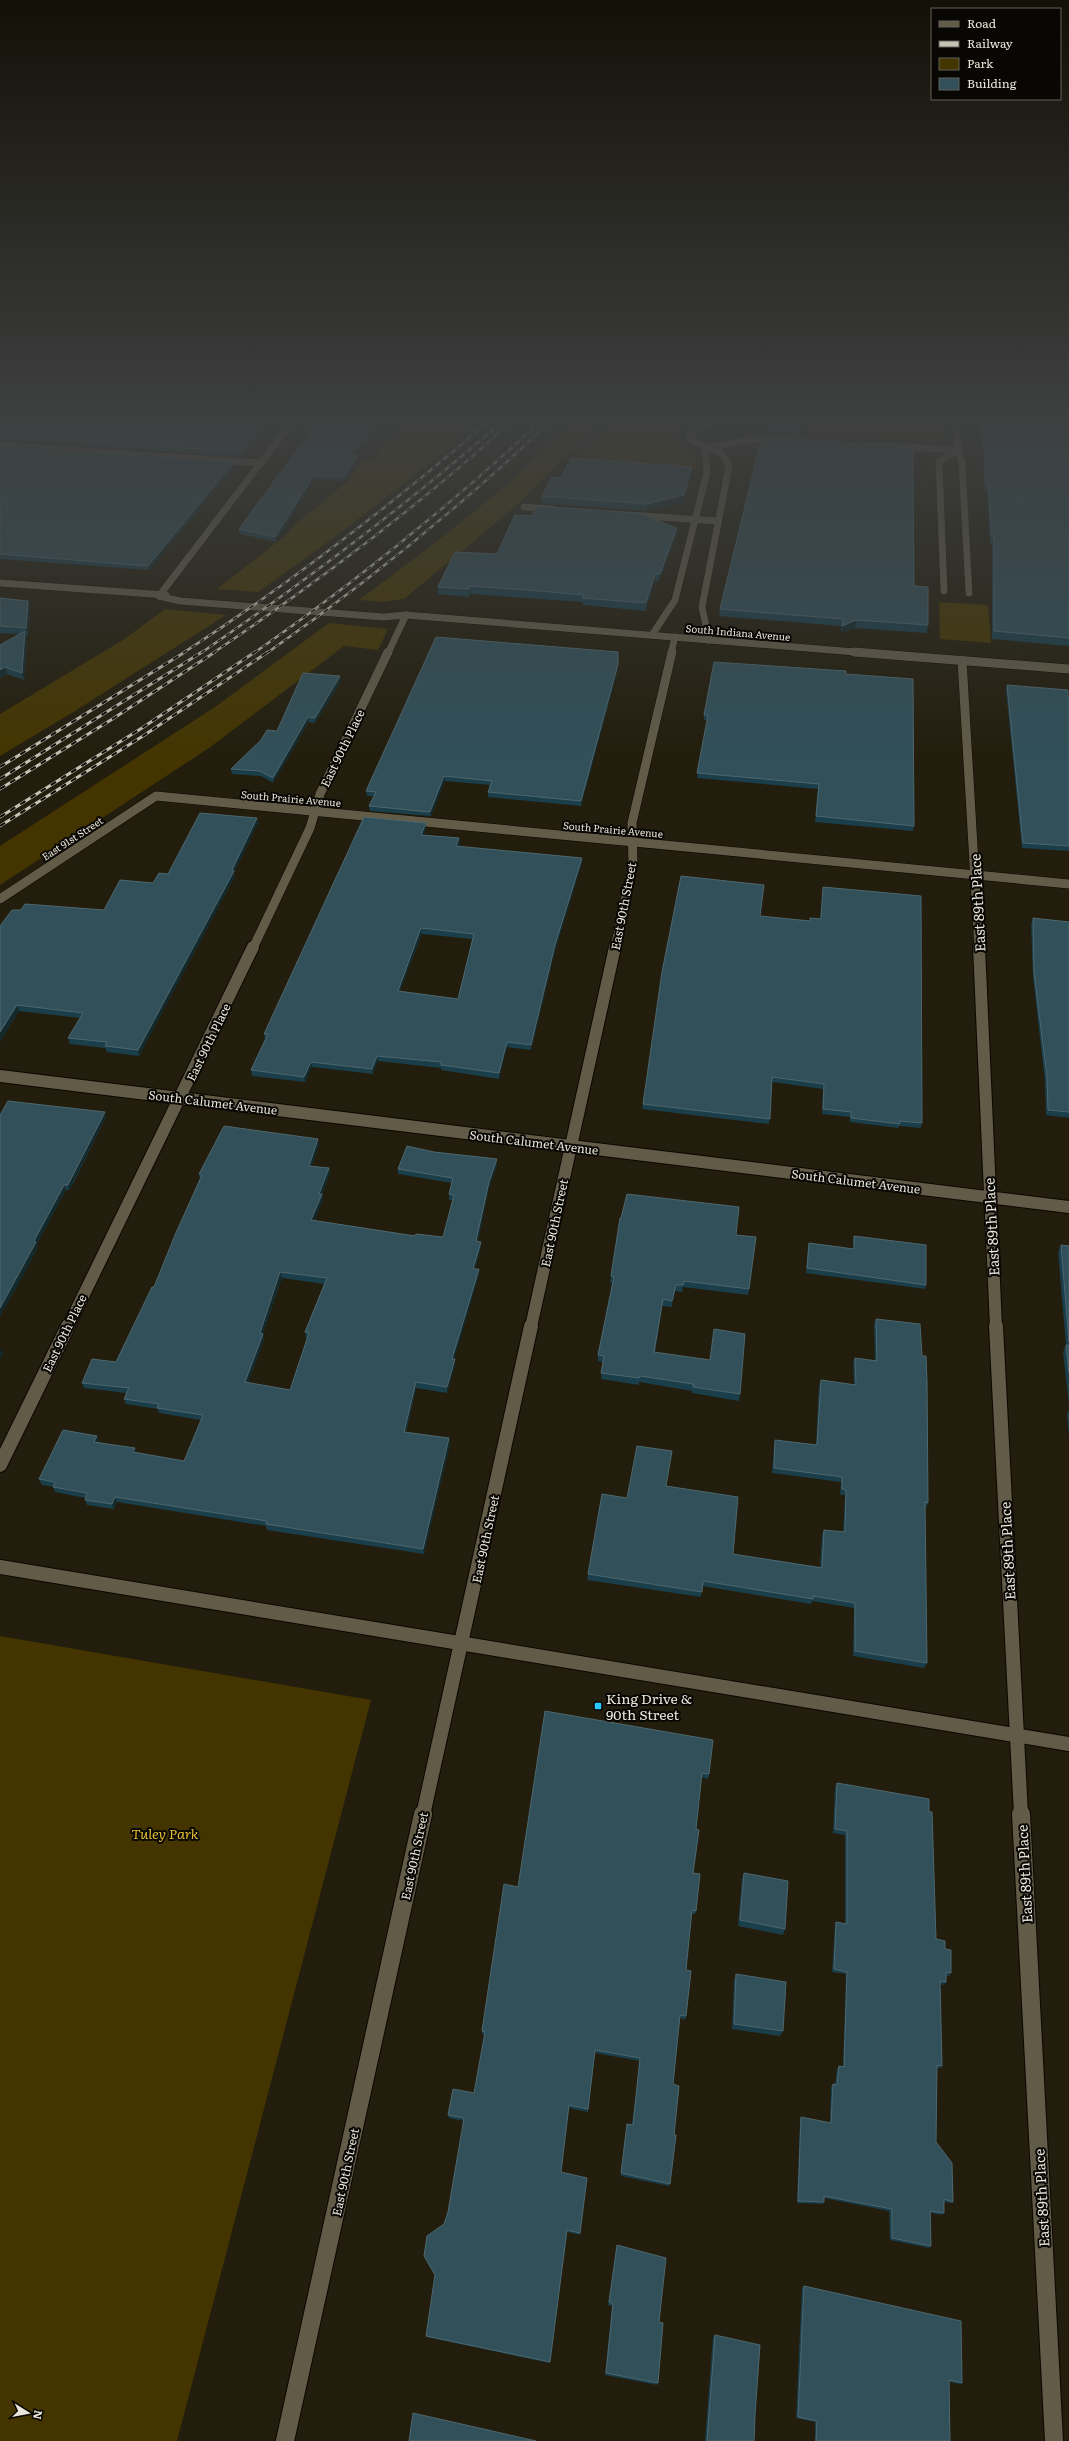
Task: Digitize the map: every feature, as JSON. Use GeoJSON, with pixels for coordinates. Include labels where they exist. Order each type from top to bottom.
{"type":"FeatureCollection","features":[{"type":"Feature","properties":{"kind":"street"},"geometry":{"type":"LineString","coordinates":[[159,596],[205,536]]}},
{"type":"Feature","properties":{"kind":"street"},"geometry":{"type":"LineString","coordinates":[[652,635],[675,600],[690,536]]}},
{"type":"Feature","properties":{"kind":"street"},"geometry":{"type":"LineString","coordinates":[[708,640],[708,630],[702,607],[715,536]]}},
{"type":"Feature","properties":{"kind":"street"},"geometry":{"type":"LineString","coordinates":[[942,536],[944,591]]}},
{"type":"Feature","properties":{"kind":"street"},"geometry":{"type":"LineString","coordinates":[[966,536],[969,593]]}},
{"type":"Feature","properties":{"kind":"street","name":"South Indiana Avenue"},"geometry":{"type":"LineString","coordinates":[[0,583],[159,596],[180,601],[220,605],[384,617],[406,615],[1069,669]]}},
{"type":"Feature","properties":{"kind":"street","name":"East 90th Place"},"geometry":{"type":"LineString","coordinates":[[0,1465],[181,1098],[310,828],[320,794],[406,615]]}},
{"type":"Feature","properties":{"kind":"street","name":"East 90th Street"},"geometry":{"type":"LineString","coordinates":[[285,2441],[633,864],[632,823],[675,637]]}},
{"type":"Feature","properties":{"kind":"street","name":"East 89th Place"},"geometry":{"type":"LineString","coordinates":[[962,660],[976,875],[989,1197],[1054,2441]]}},
{"type":"Feature","properties":{"kind":"street","name":"South Prairie Avenue"},"geometry":{"type":"LineString","coordinates":[[156,796],[1069,884]]}},
{"type":"Feature","properties":{"kind":"street","name":"East 91st Street"},"geometry":{"type":"LineString","coordinates":[[0,898],[156,796]]}},
{"type":"Feature","properties":{"kind":"street","name":"South Calumet Avenue"},"geometry":{"type":"LineString","coordinates":[[0,1076],[1069,1207]]}},
{"type":"Feature","properties":{"kind":"street"},"geometry":{"type":"LineString","coordinates":[[0,1567],[1069,1744]]}},
{"type":"Feature","properties":{"kind":"green space"},"geometry":{"type":"Polygon","coordinates":[[[285,536],[335,536],[258,592],[217,589],[285,536]]]}},
{"type":"Feature","properties":{"kind":"green space"},"geometry":{"type":"Polygon","coordinates":[[[443,536],[480,536],[404,599],[383,602],[359,600],[443,536]]]}},
{"type":"Feature","properties":{"kind":"green space"},"geometry":{"type":"Polygon","coordinates":[[[939,602],[988,605],[991,643],[940,639],[939,602]]]}},
{"type":"Feature","properties":{"kind":"green space"},"geometry":{"type":"Polygon","coordinates":[[[165,609],[226,615],[75,711],[0,756],[0,714],[123,640],[165,609]]]}},
{"type":"Feature","properties":{"kind":"green space"},"geometry":{"type":"Polygon","coordinates":[[[329,623],[388,629],[378,650],[344,646],[209,748],[0,885],[0,846],[215,707],[329,623]]]}},
{"type":"Feature","properties":{"kind":"green space","name":"Tuley Park"},"geometry":{"type":"Polygon","coordinates":[[[0,1636],[371,1700],[177,2441],[0,2441],[0,1636]]]}},
{"type":"Feature","properties":{"kind":"building"},"geometry":{"type":"Polygon","coordinates":[[[0,536],[173,536],[148,566],[0,554],[0,536]]]}},
{"type":"Feature","properties":{"kind":"building"},"geometry":{"type":"Polygon","coordinates":[[[505,536],[674,536],[660,574],[655,574],[646,603],[583,598],[584,595],[539,591],[470,586],[469,589],[438,587],[455,552],[497,554],[505,536]]]}},
{"type":"Feature","properties":{"kind":"building"},"geometry":{"type":"Polygon","coordinates":[[[738,536],[914,536],[914,586],[928,587],[928,625],[856,620],[842,626],[843,619],[720,609],[738,536]]]}},
{"type":"Feature","properties":{"kind":"building"},"geometry":{"type":"Polygon","coordinates":[[[1069,536],[1069,638],[994,631],[994,537],[992,537],[1069,536]]]}},
{"type":"Feature","properties":{"kind":"building"},"geometry":{"type":"Polygon","coordinates":[[[0,598],[28,601],[26,628],[0,626],[0,598]]]}},
{"type":"Feature","properties":{"kind":"building"},"geometry":{"type":"Polygon","coordinates":[[[25,631],[22,673],[5,667],[0,670],[0,645],[25,631]]]}},
{"type":"Feature","properties":{"kind":"building"},"geometry":{"type":"Polygon","coordinates":[[[436,637],[618,652],[618,664],[581,801],[488,792],[492,781],[444,776],[430,812],[369,806],[376,792],[366,791],[436,637]]]}},
{"type":"Feature","properties":{"kind":"building"},"geometry":{"type":"Polygon","coordinates":[[[714,662],[846,671],[846,674],[913,679],[914,826],[816,816],[819,784],[697,773],[708,715],[704,715],[714,662]]]}},
{"type":"Feature","properties":{"kind":"building"},"geometry":{"type":"Polygon","coordinates":[[[303,673],[340,676],[315,718],[308,717],[273,778],[260,771],[231,769],[261,740],[267,730],[277,731],[303,673]]]}},
{"type":"Feature","properties":{"kind":"building"},"geometry":{"type":"Polygon","coordinates":[[[1007,685],[1068,690],[1069,846],[1023,843],[1007,685]]]}},
{"type":"Feature","properties":{"kind":"building"},"geometry":{"type":"Polygon","coordinates":[[[200,813],[257,818],[232,870],[234,871],[138,1050],[105,1046],[107,1042],[68,1038],[83,1013],[17,1005],[0,1032],[0,926],[12,910],[21,910],[25,904],[104,910],[120,880],[153,883],[159,873],[168,874],[200,813]]]}},
{"type":"Feature","properties":{"kind":"building"},"geometry":{"type":"Polygon","coordinates":[[[364,817],[426,823],[421,835],[459,838],[456,846],[582,858],[555,945],[531,1045],[507,1042],[499,1073],[441,1065],[441,1062],[377,1056],[372,1069],[311,1062],[304,1077],[251,1070],[268,1034],[264,1034],[364,817]],[[421,928],[398,991],[458,999],[474,934],[421,928]]]}},
{"type":"Feature","properties":{"kind":"building"},"geometry":{"type":"Polygon","coordinates":[[[681,876],[764,885],[760,916],[810,921],[810,918],[821,919],[823,887],[921,896],[922,1123],[899,1121],[900,1124],[851,1118],[851,1112],[823,1109],[824,1084],[772,1077],[770,1119],[643,1104],[662,972],[681,876]]]}},
{"type":"Feature","properties":{"kind":"building"},"geometry":{"type":"Polygon","coordinates":[[[1033,918],[1069,922],[1069,1112],[1048,1110],[1047,1077],[1034,972],[1033,918]]]}},
{"type":"Feature","properties":{"kind":"building"},"geometry":{"type":"Polygon","coordinates":[[[8,1101],[105,1112],[68,1185],[64,1185],[34,1241],[36,1242],[0,1308],[0,1115],[8,1101]]]}},
{"type":"Feature","properties":{"kind":"building"},"geometry":{"type":"Polygon","coordinates":[[[224,1126],[318,1139],[309,1166],[329,1168],[319,1194],[322,1194],[311,1220],[415,1236],[416,1234],[443,1237],[454,1195],[449,1194],[453,1178],[398,1169],[407,1146],[434,1152],[497,1159],[489,1182],[476,1241],[481,1242],[473,1269],[479,1269],[452,1359],[455,1359],[447,1387],[416,1382],[404,1432],[449,1438],[423,1549],[266,1524],[267,1521],[115,1497],[112,1504],[85,1500],[87,1493],[53,1487],[55,1482],[39,1479],[63,1430],[97,1436],[94,1442],[135,1448],[133,1452],[184,1461],[203,1415],[157,1408],[159,1404],[124,1399],[129,1388],[82,1383],[92,1359],[116,1362],[152,1287],[154,1287],[202,1175],[199,1174],[224,1126]],[[280,1272],[260,1333],[263,1334],[245,1382],[290,1390],[309,1333],[305,1332],[327,1278],[280,1272]]]}},
{"type":"Feature","properties":{"kind":"building"},"geometry":{"type":"Polygon","coordinates":[[[627,1194],[739,1207],[736,1235],[756,1237],[749,1289],[684,1281],[683,1285],[676,1285],[672,1301],[663,1299],[654,1352],[710,1360],[714,1329],[745,1334],[740,1394],[693,1387],[693,1384],[640,1376],[639,1378],[601,1373],[604,1356],[598,1355],[614,1277],[611,1276],[620,1218],[627,1194]]]}},
{"type":"Feature","properties":{"kind":"building"},"geometry":{"type":"Polygon","coordinates":[[[854,1236],[926,1245],[926,1285],[807,1268],[809,1243],[854,1249],[854,1236]]]}},
{"type":"Feature","properties":{"kind":"building"},"geometry":{"type":"Polygon","coordinates":[[[1061,1245],[1069,1246],[1069,1342],[1061,1245]]]}},
{"type":"Feature","properties":{"kind":"building"},"geometry":{"type":"Polygon","coordinates":[[[876,1319],[920,1324],[922,1356],[926,1356],[928,1503],[925,1502],[927,1663],[855,1651],[855,1603],[813,1596],[813,1599],[703,1581],[702,1592],[588,1574],[602,1494],[627,1498],[637,1446],[672,1451],[666,1486],[738,1497],[733,1554],[822,1568],[824,1530],[845,1532],[846,1490],[842,1489],[842,1477],[774,1468],[775,1440],[817,1445],[821,1380],[856,1385],[855,1358],[877,1361],[876,1319]]]}},
{"type":"Feature","properties":{"kind":"building"},"geometry":{"type":"Polygon","coordinates":[[[1066,1345],[1069,1345],[1069,1373],[1066,1345]]]}},
{"type":"Feature","properties":{"kind":"building"},"geometry":{"type":"Polygon","coordinates":[[[545,1711],[713,1740],[709,1774],[702,1773],[696,1829],[699,1830],[693,1873],[700,1874],[696,1911],[692,1910],[686,1970],[691,1971],[686,2016],[680,2015],[673,2084],[679,2086],[674,2135],[676,2135],[670,2184],[621,2173],[627,2124],[633,2125],[640,2058],[595,2050],[588,2109],[569,2105],[561,2172],[587,2178],[580,2233],[567,2230],[550,2362],[426,2336],[435,2275],[424,2256],[427,2236],[444,2224],[448,2212],[464,2118],[448,2115],[453,2089],[474,2093],[485,2032],[482,2031],[504,1884],[518,1887],[545,1711]]]}},
{"type":"Feature","properties":{"kind":"building"},"geometry":{"type":"Polygon","coordinates":[[[837,1783],[929,1799],[929,1812],[932,1812],[936,1939],[945,1941],[945,1949],[951,1950],[951,1973],[946,1972],[946,1982],[940,1981],[942,2066],[937,2065],[936,2142],[952,2163],[953,2202],[944,2199],[944,2213],[930,2211],[931,2246],[892,2238],[892,2209],[824,2196],[824,2202],[798,2201],[801,2117],[831,2123],[833,2084],[837,2085],[839,2066],[844,2067],[847,1972],[834,1969],[836,1922],[847,1924],[847,1831],[835,1829],[837,1783]]]}},
{"type":"Feature","properties":{"kind":"building"},"geometry":{"type":"Polygon","coordinates":[[[744,1873],[788,1881],[785,1929],[740,1920],[744,1873]]]}},
{"type":"Feature","properties":{"kind":"building"},"geometry":{"type":"Polygon","coordinates":[[[736,1974],[786,1982],[783,2031],[734,2024],[736,1974]]]}},
{"type":"Feature","properties":{"kind":"building"},"geometry":{"type":"Polygon","coordinates":[[[617,2245],[666,2258],[659,2322],[663,2323],[658,2383],[606,2373],[613,2304],[609,2302],[617,2245]]]}},
{"type":"Feature","properties":{"kind":"building"},"geometry":{"type":"Polygon","coordinates":[[[804,2286],[961,2321],[962,2383],[949,2380],[950,2441],[816,2441],[817,2421],[798,2417],[804,2286]]]}},
{"type":"Feature","properties":{"kind":"building"},"geometry":{"type":"Polygon","coordinates":[[[715,2335],[760,2345],[754,2441],[707,2441],[715,2335]]]}},
{"type":"Feature","properties":{"kind":"building"},"geometry":{"type":"Polygon","coordinates":[[[413,2413],[536,2441],[409,2441],[413,2413]]]}},
{"type":"Feature","properties":{"kind":"railway"},"geometry":{"type":"LineString","coordinates":[[183,653],[263,599],[348,536]]}},
{"type":"Feature","properties":{"kind":"railway"},"geometry":{"type":"LineString","coordinates":[[201,653],[363,536]]}},
{"type":"Feature","properties":{"kind":"railway"},"geometry":{"type":"LineString","coordinates":[[213,653],[291,599],[375,536]]}},
{"type":"Feature","properties":{"kind":"railway"},"geometry":{"type":"LineString","coordinates":[[254,653],[329,599],[409,536]]}},
{"type":"Feature","properties":{"kind":"railway"},"geometry":{"type":"LineString","coordinates":[[267,653],[341,599],[422,536]]}},
{"type":"Feature","properties":{"kind":"railway"},"geometry":{"type":"LineString","coordinates":[[0,767],[185,652]]}},
{"type":"Feature","properties":{"kind":"railway"},"geometry":{"type":"LineString","coordinates":[[0,779],[202,652]]}},
{"type":"Feature","properties":{"kind":"railway"},"geometry":{"type":"LineString","coordinates":[[0,789],[114,718],[215,652]]}},
{"type":"Feature","properties":{"kind":"railway"},"geometry":{"type":"LineString","coordinates":[[0,817],[142,728],[255,652]]}},
{"type":"Feature","properties":{"kind":"railway"},"geometry":{"type":"LineString","coordinates":[[0,826],[143,736],[268,652]]}},
{"type":"Feature","properties":{"kind":"place","name":"King Drive & 90th Street"},"geometry":{"type":"Point","coordinates":[598,1706]}}]}
